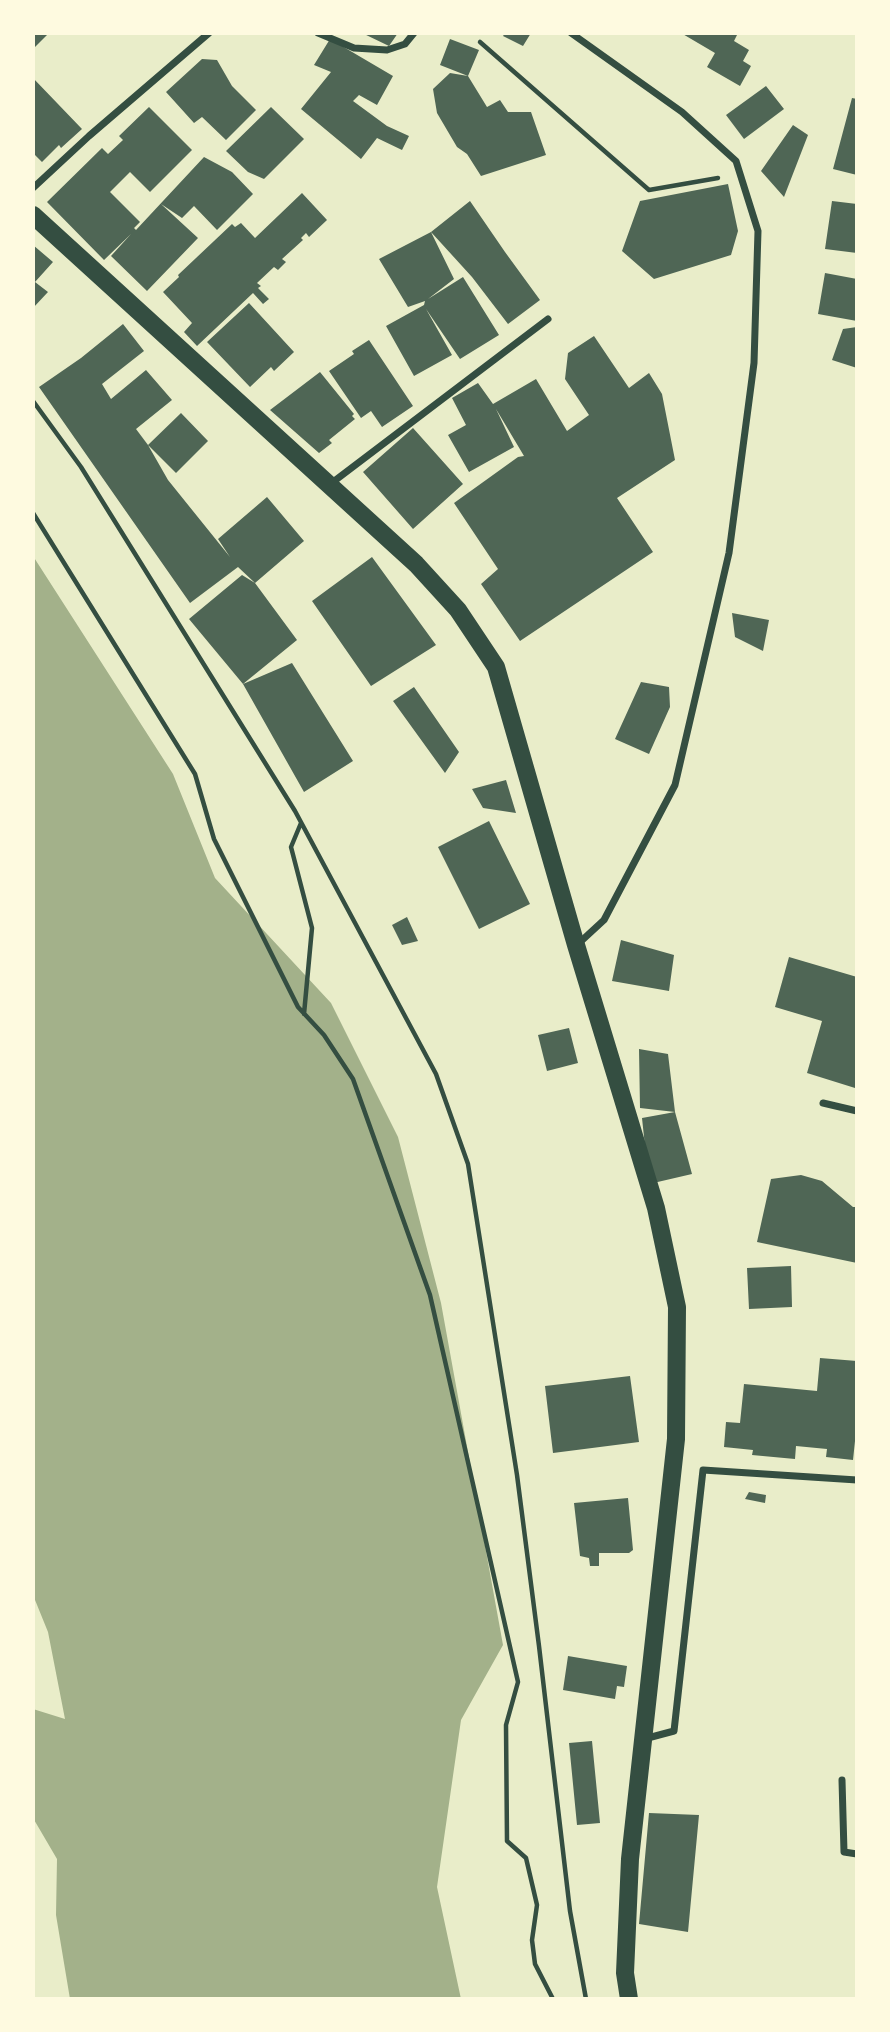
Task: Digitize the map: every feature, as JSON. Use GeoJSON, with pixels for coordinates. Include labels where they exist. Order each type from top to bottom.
{"type":"FeatureCollection","features":[{"type":"Feature","properties":{"kind":"main road"},"geometry":{"type":"LineString","coordinates":[[33,215],[415,564],[458,610],[496,667],[576,945],[656,1208],[677,1307],[677,1439],[630,1859],[625,1973],[629,1999]]}},
{"type":"Feature","properties":{"kind":"street"},"geometry":{"type":"LineString","coordinates":[[33,188],[209,33]]}},
{"type":"Feature","properties":{"kind":"street"},"geometry":{"type":"LineString","coordinates":[[318,33],[354,48],[387,50],[405,44],[414,33]]}},
{"type":"Feature","properties":{"kind":"street"},"geometry":{"type":"LineString","coordinates":[[571,33],[682,112],[736,161],[758,231],[754,363],[729,553],[675,785],[604,920],[576,945]]}},
{"type":"Feature","properties":{"kind":"street"},"geometry":{"type":"LineString","coordinates":[[329,485],[548,319]]}},
{"type":"Feature","properties":{"kind":"street"},"geometry":{"type":"LineString","coordinates":[[823,1103],[857,1111]]}},
{"type":"Feature","properties":{"kind":"street"},"geometry":{"type":"LineString","coordinates":[[643,1739],[674,1731],[703,1470],[857,1480]]}},
{"type":"Feature","properties":{"kind":"street"},"geometry":{"type":"LineString","coordinates":[[842,1780],[844,1852],[857,1854]]}},
{"type":"Feature","properties":{"kind":"path"},"geometry":{"type":"LineString","coordinates":[[480,42],[649,190],[740,174]]}},
{"type":"Feature","properties":{"kind":"path"},"geometry":{"type":"LineString","coordinates":[[33,401],[81,467],[302,823],[436,1074],[468,1164],[517,1475],[570,1911],[586,1999]]}},
{"type":"Feature","properties":{"kind":"path"},"geometry":{"type":"LineString","coordinates":[[33,513],[194,774],[214,839],[298,1007],[324,1035],[353,1079],[430,1295],[518,1682],[506,1725],[508,1841],[526,1858],[537,1905],[532,1940],[534,1964],[553,1999]]}},
{"type":"Feature","properties":{"kind":"path"},"geometry":{"type":"LineString","coordinates":[[302,823],[291,847],[312,928],[304,1014]]}},
{"type":"Feature","properties":{"kind":"shaded area"},"geometry":{"type":"Polygon","coordinates":[[[33,556],[173,774],[215,878],[331,1003],[398,1137],[441,1303],[503,1645],[461,1720],[437,1887],[461,1999],[70,1999],[56,1915],[57,1859],[33,1818],[33,1709],[65,1719],[48,1632],[33,1595],[33,556]]]}},
{"type":"Feature","properties":{"kind":"building"},"geometry":{"type":"Polygon","coordinates":[[[33,33],[49,33],[33,49],[33,33]]]}},
{"type":"Feature","properties":{"kind":"building"},"geometry":{"type":"Polygon","coordinates":[[[362,33],[398,33],[389,46],[362,33]]]}},
{"type":"Feature","properties":{"kind":"building"},"geometry":{"type":"Polygon","coordinates":[[[505,33],[531,33],[523,46],[503,36],[505,33]]]}},
{"type":"Feature","properties":{"kind":"building"},"geometry":{"type":"Polygon","coordinates":[[[681,33],[738,33],[734,41],[749,50],[743,61],[751,66],[740,86],[707,67],[715,53],[681,33]]]}},
{"type":"Feature","properties":{"kind":"building"},"geometry":{"type":"Polygon","coordinates":[[[330,39],[393,76],[377,105],[359,95],[353,101],[387,126],[409,136],[402,150],[377,138],[361,159],[301,109],[331,72],[314,65],[330,39]]]}},
{"type":"Feature","properties":{"kind":"building"},"geometry":{"type":"Polygon","coordinates":[[[450,39],[479,50],[468,76],[440,65],[450,39]]]}},
{"type":"Feature","properties":{"kind":"building"},"geometry":{"type":"Polygon","coordinates":[[[202,59],[217,60],[232,86],[256,110],[226,140],[202,117],[194,123],[166,92],[202,59]]]}},
{"type":"Feature","properties":{"kind":"building"},"geometry":{"type":"Polygon","coordinates":[[[450,73],[468,76],[487,107],[500,100],[508,112],[531,112],[546,155],[481,176],[467,154],[457,147],[437,113],[433,89],[450,73]]]}},
{"type":"Feature","properties":{"kind":"building"},"geometry":{"type":"Polygon","coordinates":[[[33,78],[82,129],[61,148],[59,145],[42,162],[35,155],[33,157],[33,78]]]}},
{"type":"Feature","properties":{"kind":"building"},"geometry":{"type":"Polygon","coordinates":[[[766,86],[784,109],[744,139],[726,115],[766,86]]]}},
{"type":"Feature","properties":{"kind":"building"},"geometry":{"type":"Polygon","coordinates":[[[852,98],[857,99],[857,175],[833,169],[852,98]]]}},
{"type":"Feature","properties":{"kind":"building"},"geometry":{"type":"Polygon","coordinates":[[[149,107],[192,150],[150,192],[130,172],[110,192],[140,222],[134,228],[136,230],[204,157],[232,172],[253,194],[217,230],[194,206],[182,218],[161,204],[198,238],[147,291],[111,256],[131,234],[104,260],[47,202],[102,148],[108,154],[123,140],[119,136],[149,107]]]}},
{"type":"Feature","properties":{"kind":"building"},"geometry":{"type":"Polygon","coordinates":[[[271,107],[304,139],[264,179],[248,172],[226,151],[271,107]]]}},
{"type":"Feature","properties":{"kind":"building"},"geometry":{"type":"Polygon","coordinates":[[[793,125],[808,135],[784,197],[761,171],[793,125]]]}},
{"type":"Feature","properties":{"kind":"building"},"geometry":{"type":"Polygon","coordinates":[[[728,184],[738,231],[731,255],[654,279],[622,251],[640,201],[728,184]]]}},
{"type":"Feature","properties":{"kind":"building"},"geometry":{"type":"Polygon","coordinates":[[[302,193],[327,220],[309,237],[306,233],[301,238],[303,240],[282,259],[286,262],[278,270],[274,267],[257,283],[261,286],[258,288],[269,299],[263,304],[253,293],[197,346],[184,332],[192,323],[163,292],[232,224],[235,227],[241,223],[255,238],[302,193]]]}},
{"type":"Feature","properties":{"kind":"building"},"geometry":{"type":"Polygon","coordinates":[[[470,201],[540,300],[508,324],[472,277],[431,232],[470,201]]]}},
{"type":"Feature","properties":{"kind":"building"},"geometry":{"type":"Polygon","coordinates":[[[832,201],[857,204],[857,253],[825,249],[832,201]]]}},
{"type":"Feature","properties":{"kind":"building"},"geometry":{"type":"Polygon","coordinates":[[[431,232],[454,279],[428,299],[463,277],[499,335],[460,359],[426,309],[452,355],[414,376],[386,326],[424,305],[425,301],[408,307],[379,259],[431,232]]]}},
{"type":"Feature","properties":{"kind":"building"},"geometry":{"type":"Polygon","coordinates":[[[33,245],[53,262],[35,282],[48,292],[33,308],[33,245]]]}},
{"type":"Feature","properties":{"kind":"building"},"geometry":{"type":"Polygon","coordinates":[[[825,273],[857,279],[857,321],[818,314],[825,273]]]}},
{"type":"Feature","properties":{"kind":"building"},"geometry":{"type":"Polygon","coordinates":[[[249,303],[294,352],[274,371],[271,367],[250,387],[207,342],[249,303]]]}},
{"type":"Feature","properties":{"kind":"building"},"geometry":{"type":"Polygon","coordinates":[[[123,324],[144,351],[102,384],[111,399],[146,370],[172,400],[136,429],[168,480],[230,557],[218,539],[267,497],[304,541],[255,583],[238,567],[190,603],[39,387],[123,324]]]}},
{"type":"Feature","properties":{"kind":"building"},"geometry":{"type":"Polygon","coordinates":[[[857,327],[857,368],[832,360],[843,329],[857,327]]]}},
{"type":"Feature","properties":{"kind":"building"},"geometry":{"type":"Polygon","coordinates":[[[594,336],[629,388],[649,373],[662,394],[675,460],[617,498],[653,552],[520,641],[481,584],[498,569],[454,503],[518,457],[524,456],[496,409],[514,447],[469,472],[448,435],[466,425],[452,398],[478,383],[493,404],[536,379],[567,431],[589,415],[565,379],[568,353],[594,336]]]}},
{"type":"Feature","properties":{"kind":"building"},"geometry":{"type":"Polygon","coordinates":[[[369,340],[413,406],[382,427],[371,411],[361,418],[329,371],[369,340]]]}},
{"type":"Feature","properties":{"kind":"building"},"geometry":{"type":"Polygon","coordinates":[[[320,372],[354,414],[352,416],[355,419],[329,440],[332,443],[319,453],[270,410],[320,372]]]}},
{"type":"Feature","properties":{"kind":"building"},"geometry":{"type":"Polygon","coordinates":[[[181,413],[208,441],[176,473],[148,445],[181,413]]]}},
{"type":"Feature","properties":{"kind":"building"},"geometry":{"type":"Polygon","coordinates":[[[413,428],[463,484],[413,529],[363,472],[413,428]]]}},
{"type":"Feature","properties":{"kind":"building"},"geometry":{"type":"Polygon","coordinates":[[[372,557],[436,645],[371,686],[312,601],[372,557]]]}},
{"type":"Feature","properties":{"kind":"building"},"geometry":{"type":"Polygon","coordinates":[[[242,575],[255,583],[297,640],[243,684],[189,619],[242,575]]]}},
{"type":"Feature","properties":{"kind":"building"},"geometry":{"type":"Polygon","coordinates":[[[732,613],[769,620],[763,651],[735,637],[732,613]]]}},
{"type":"Feature","properties":{"kind":"building"},"geometry":{"type":"Polygon","coordinates":[[[292,663],[353,761],[304,792],[243,684],[292,663]]]}},
{"type":"Feature","properties":{"kind":"building"},"geometry":{"type":"Polygon","coordinates":[[[641,682],[669,687],[670,707],[649,754],[615,739],[641,682]]]}},
{"type":"Feature","properties":{"kind":"building"},"geometry":{"type":"Polygon","coordinates":[[[414,687],[459,752],[445,773],[393,701],[414,687]]]}},
{"type":"Feature","properties":{"kind":"building"},"geometry":{"type":"Polygon","coordinates":[[[506,780],[516,813],[483,808],[472,789],[506,780]]]}},
{"type":"Feature","properties":{"kind":"building"},"geometry":{"type":"Polygon","coordinates":[[[489,821],[530,904],[479,929],[438,847],[489,821]]]}},
{"type":"Feature","properties":{"kind":"building"},"geometry":{"type":"Polygon","coordinates":[[[407,917],[418,941],[402,945],[392,925],[407,917]]]}},
{"type":"Feature","properties":{"kind":"building"},"geometry":{"type":"Polygon","coordinates":[[[621,940],[674,955],[669,991],[612,981],[621,940]]]}},
{"type":"Feature","properties":{"kind":"building"},"geometry":{"type":"Polygon","coordinates":[[[789,957],[857,977],[855,1088],[807,1073],[822,1021],[775,1007],[789,957]]]}},
{"type":"Feature","properties":{"kind":"building"},"geometry":{"type":"Polygon","coordinates":[[[569,1028],[578,1063],[547,1071],[538,1035],[569,1028]]]}},
{"type":"Feature","properties":{"kind":"building"},"geometry":{"type":"Polygon","coordinates":[[[639,1049],[668,1054],[675,1112],[640,1108],[639,1049]]]}},
{"type":"Feature","properties":{"kind":"building"},"geometry":{"type":"Polygon","coordinates":[[[675,1112],[692,1174],[649,1184],[642,1118],[675,1112]]]}},
{"type":"Feature","properties":{"kind":"building"},"geometry":{"type":"Polygon","coordinates":[[[801,1175],[822,1181],[853,1207],[857,1207],[857,1263],[757,1242],[771,1179],[801,1175]]]}},
{"type":"Feature","properties":{"kind":"building"},"geometry":{"type":"Polygon","coordinates":[[[791,1266],[792,1307],[749,1309],[747,1268],[791,1266]]]}},
{"type":"Feature","properties":{"kind":"building"},"geometry":{"type":"Polygon","coordinates":[[[820,1358],[857,1361],[857,1422],[853,1460],[826,1457],[827,1449],[796,1446],[795,1459],[752,1455],[753,1450],[724,1447],[726,1422],[740,1423],[744,1384],[817,1391],[820,1358]]]}},
{"type":"Feature","properties":{"kind":"building"},"geometry":{"type":"Polygon","coordinates":[[[630,1376],[639,1442],[553,1453],[545,1386],[630,1376]]]}},
{"type":"Feature","properties":{"kind":"building"},"geometry":{"type":"Polygon","coordinates":[[[749,1492],[766,1495],[765,1503],[745,1499],[749,1492]]]}},
{"type":"Feature","properties":{"kind":"building"},"geometry":{"type":"Polygon","coordinates":[[[628,1498],[633,1550],[629,1553],[599,1553],[599,1566],[590,1566],[589,1558],[580,1556],[574,1503],[628,1498]]]}},
{"type":"Feature","properties":{"kind":"building"},"geometry":{"type":"Polygon","coordinates":[[[568,1656],[627,1666],[624,1687],[617,1686],[615,1699],[563,1690],[568,1656]]]}},
{"type":"Feature","properties":{"kind":"building"},"geometry":{"type":"Polygon","coordinates":[[[592,1741],[600,1823],[577,1825],[569,1743],[592,1741]]]}},
{"type":"Feature","properties":{"kind":"building"},"geometry":{"type":"Polygon","coordinates":[[[649,1813],[699,1815],[688,1932],[639,1924],[649,1813]]]}}]}
